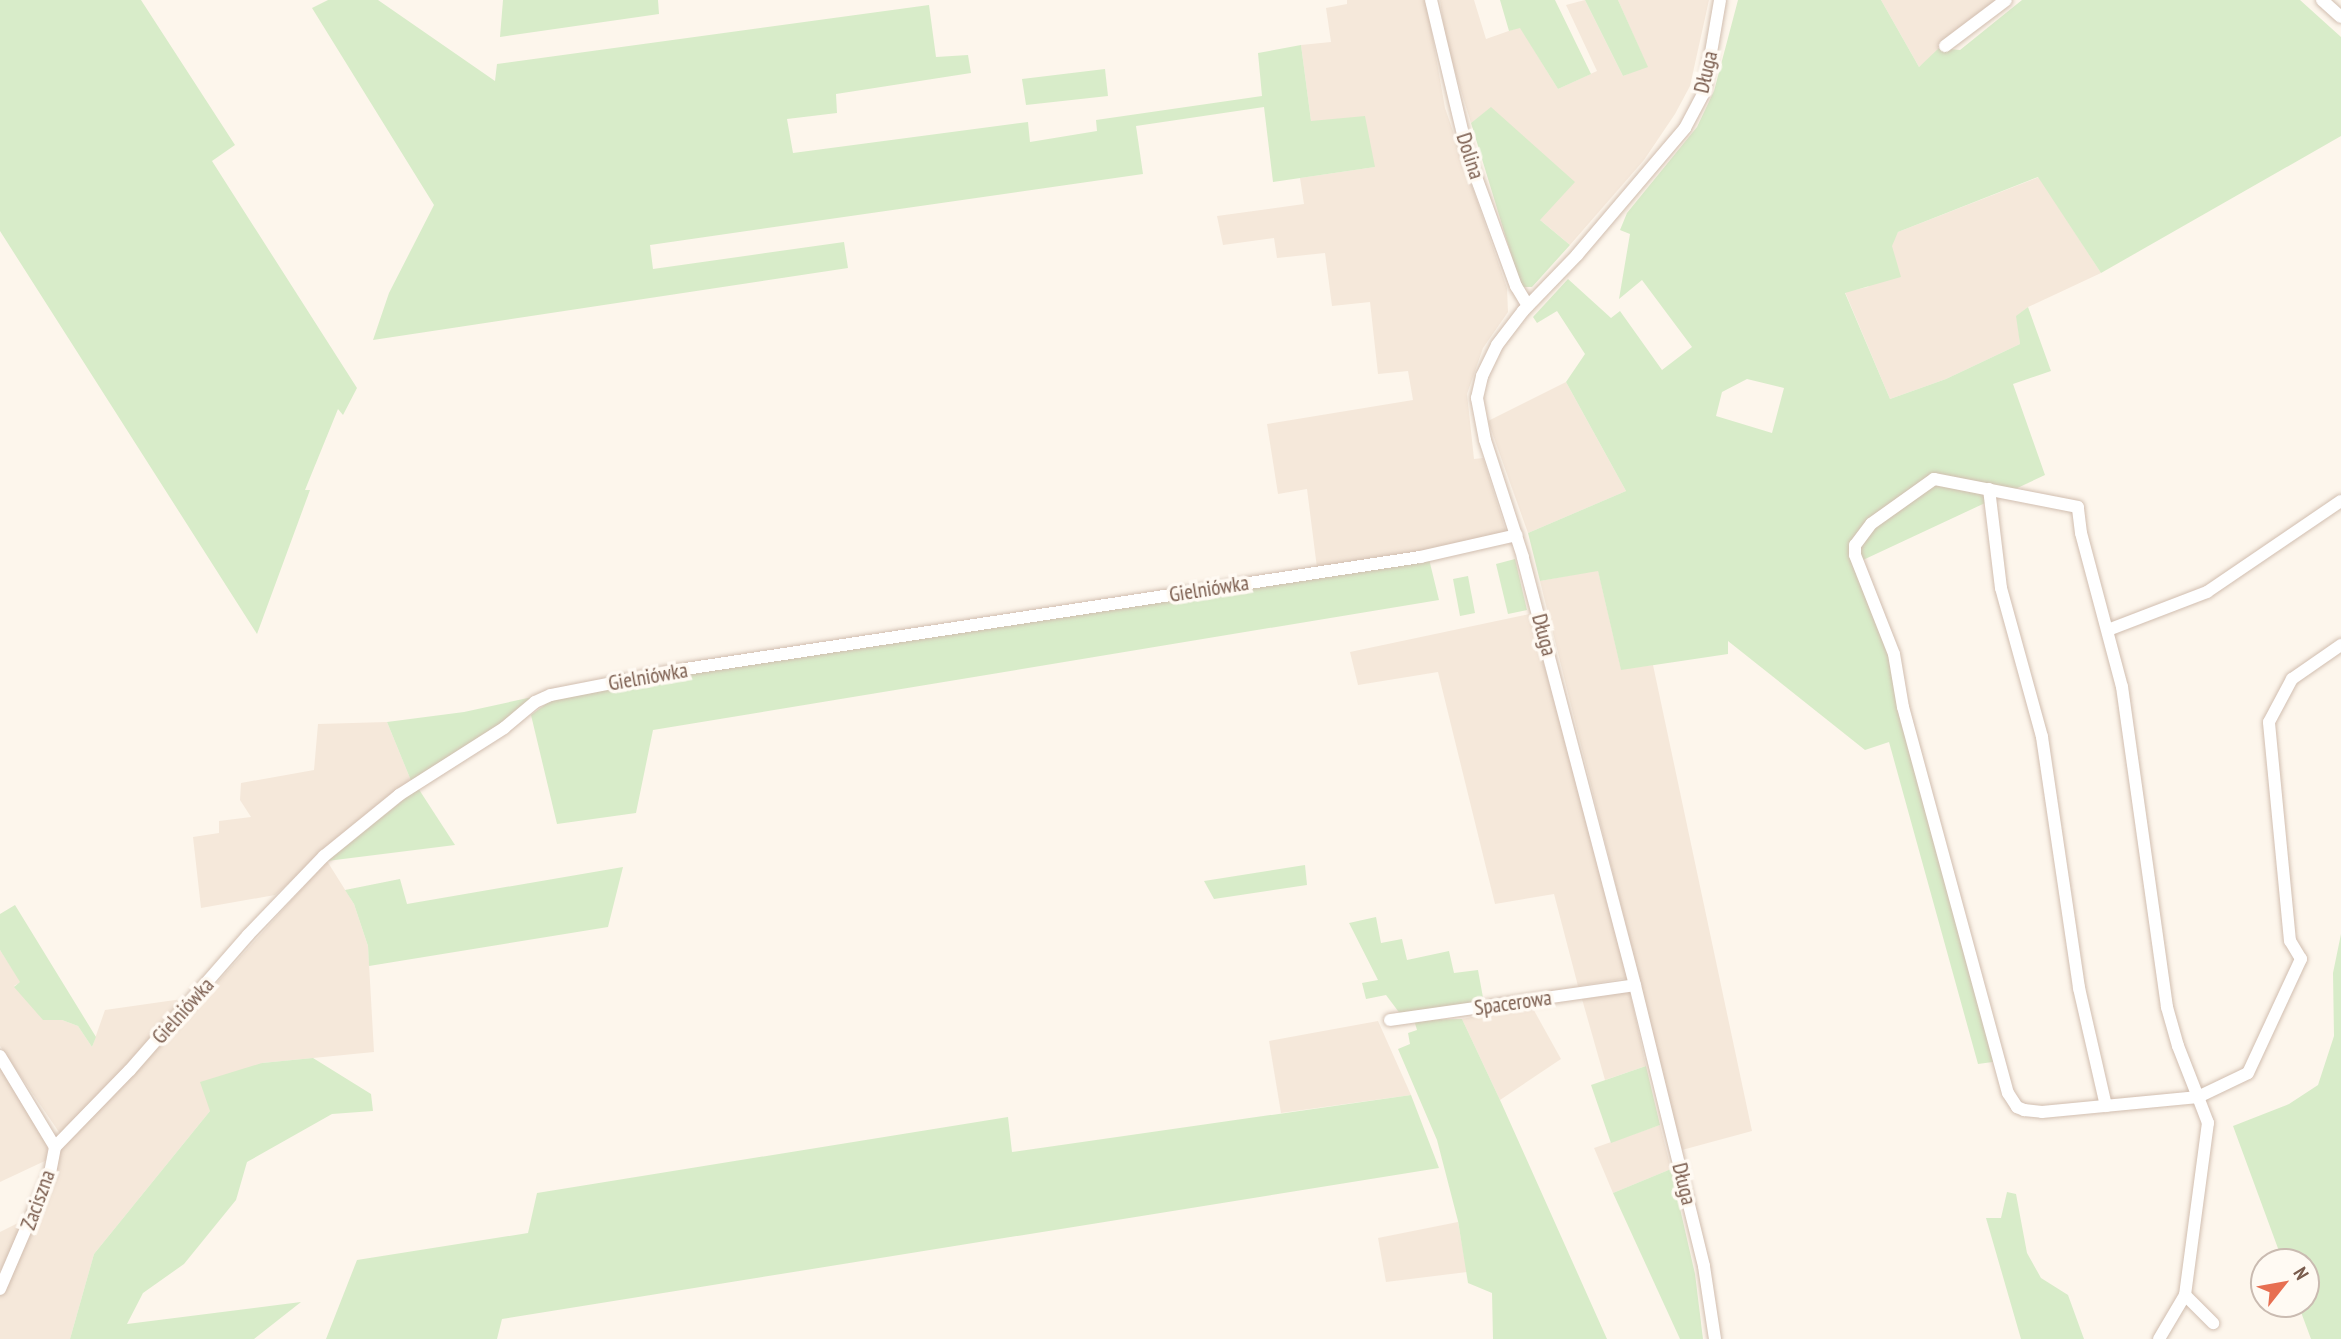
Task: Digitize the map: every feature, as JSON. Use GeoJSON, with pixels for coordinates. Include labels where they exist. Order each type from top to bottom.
{"type":"FeatureCollection","features":[{"type":"Feature","properties":{"kind":"street","name":"Dolina"},"geometry":{"type":"LineString","coordinates":[[1431,0],[1468,155],[1516,286],[1528,306]]}},
{"type":"Feature","properties":{"kind":"street","name":"Długa"},"geometry":{"type":"LineString","coordinates":[[1715,1339],[1704,1266],[1635,985],[1517,535],[1485,439],[1477,398],[1482,376],[1497,345],[1528,306],[1577,255],[1685,128],[1704,93],[1720,0]]}},
{"type":"Feature","properties":{"kind":"street"},"geometry":{"type":"LineString","coordinates":[[1945,46],[2006,0]]}},
{"type":"Feature","properties":{"kind":"street"},"geometry":{"type":"LineString","coordinates":[[2322,0],[2341,17]]}},
{"type":"Feature","properties":{"kind":"street"},"geometry":{"type":"LineString","coordinates":[[2160,1339],[2185,1295],[2208,1123],[2198,1097],[2178,1046],[2167,1007],[2122,687],[2081,533],[2078,507],[1934,479],[1871,524],[1855,545],[1855,555],[1894,654],[1902,707],[2008,1093],[2017,1107],[2024,1110],[2042,1112],[2198,1097],[2248,1073],[2301,959],[2290,941],[2269,722],[2292,679],[2341,645]]}},
{"type":"Feature","properties":{"kind":"street"},"geometry":{"type":"LineString","coordinates":[[1989,489],[2001,588],[2042,737],[2079,988],[2106,1106]]}},
{"type":"Feature","properties":{"kind":"street"},"geometry":{"type":"LineString","coordinates":[[2108,630],[2207,592],[2341,501]]}},
{"type":"Feature","properties":{"kind":"street","name":"Gielniówka"},"geometry":{"type":"LineString","coordinates":[[55,1147],[130,1070],[248,935],[324,856],[399,795],[504,728],[535,702],[551,695],[679,670],[1420,557],[1517,535]]}},
{"type":"Feature","properties":{"kind":"street","name":"Spacerowa"},"geometry":{"type":"LineString","coordinates":[[1390,1020],[1635,985]]}},
{"type":"Feature","properties":{"kind":"street"},"geometry":{"type":"LineString","coordinates":[[0,1056],[55,1147]]}},
{"type":"Feature","properties":{"kind":"street","name":"Zaciszna"},"geometry":{"type":"LineString","coordinates":[[0,1289],[50,1173],[55,1147]]}},
{"type":"Feature","properties":{"kind":"street"},"geometry":{"type":"LineString","coordinates":[[2185,1295],[2213,1323]]}},
{"type":"Feature","properties":{"kind":"shaded area"},"geometry":{"type":"Polygon","coordinates":[[[1347,0],[1426,0],[1445,108],[1507,288],[1508,312],[1483,348],[1467,394],[1474,459],[1483,458],[1507,535],[1447,548],[1317,568],[1307,489],[1278,494],[1267,424],[1413,400],[1408,371],[1378,374],[1370,302],[1332,306],[1325,253],[1277,258],[1274,238],[1223,245],[1217,216],[1304,204],[1300,178],[1375,167],[1311,121],[1301,45],[1331,42],[1326,8],[1347,4],[1347,0]]]}},
{"type":"Feature","properties":{"kind":"shaded area"},"geometry":{"type":"Polygon","coordinates":[[[1440,0],[1474,0],[1486,39],[1520,27],[1558,89],[1597,71],[1566,5],[1585,0],[1623,76],[1647,66],[1618,0],[1709,0],[1690,86],[1675,114],[1644,160],[1570,245],[1540,220],[1491,108],[1471,123],[1446,42],[1440,0]]]}},
{"type":"Feature","properties":{"kind":"shaded area"},"geometry":{"type":"Polygon","coordinates":[[[1881,0],[1998,0],[1919,67],[1881,0]]]}},
{"type":"Feature","properties":{"kind":"shaded area"},"geometry":{"type":"Polygon","coordinates":[[[2039,177],[2101,273],[2028,307],[2017,316],[2020,344],[1946,379],[1890,399],[1845,292],[1868,287],[1898,232],[2039,177]]]}},
{"type":"Feature","properties":{"kind":"shaded area"},"geometry":{"type":"Polygon","coordinates":[[[1566,382],[1626,491],[1528,533],[1488,421],[1566,382]]]}},
{"type":"Feature","properties":{"kind":"shaded area"},"geometry":{"type":"Polygon","coordinates":[[[1598,570],[1621,669],[1653,665],[1752,1131],[1682,1150],[1540,581],[1598,570]]]}},
{"type":"Feature","properties":{"kind":"shaded area"},"geometry":{"type":"Polygon","coordinates":[[[1530,614],[1601,869],[1627,978],[1578,986],[1554,894],[1495,904],[1438,672],[1358,685],[1350,652],[1530,614]]]}},
{"type":"Feature","properties":{"kind":"shaded area"},"geometry":{"type":"Polygon","coordinates":[[[387,722],[412,783],[346,832],[275,895],[201,908],[193,837],[219,833],[219,821],[251,817],[240,800],[241,783],[314,770],[318,724],[387,722]]]}},
{"type":"Feature","properties":{"kind":"shaded area"},"geometry":{"type":"Polygon","coordinates":[[[327,861],[354,904],[368,946],[374,1052],[262,1063],[210,1111],[94,1254],[70,1339],[0,1339],[0,1295],[30,1229],[58,1148],[213,987],[327,861]]]}},
{"type":"Feature","properties":{"kind":"shaded area"},"geometry":{"type":"Polygon","coordinates":[[[0,950],[21,982],[14,986],[62,1020],[78,1026],[92,1047],[105,1010],[189,998],[61,1135],[0,1046],[0,950]]]}},
{"type":"Feature","properties":{"kind":"shaded area"},"geometry":{"type":"Polygon","coordinates":[[[1630,992],[1646,1066],[1605,1080],[1582,999],[1630,992]]]}},
{"type":"Feature","properties":{"kind":"shaded area"},"geometry":{"type":"Polygon","coordinates":[[[1531,1005],[1561,1059],[1500,1100],[1462,1019],[1531,1005]]]}},
{"type":"Feature","properties":{"kind":"shaded area"},"geometry":{"type":"Polygon","coordinates":[[[1378,1021],[1411,1095],[1281,1113],[1269,1041],[1378,1021]]]}},
{"type":"Feature","properties":{"kind":"shaded area"},"geometry":{"type":"Polygon","coordinates":[[[0,1066],[47,1145],[49,1159],[0,1182],[0,1066]]]}},
{"type":"Feature","properties":{"kind":"shaded area"},"geometry":{"type":"Polygon","coordinates":[[[1660,1125],[1671,1169],[1613,1193],[1594,1148],[1660,1125]]]}},
{"type":"Feature","properties":{"kind":"shaded area"},"geometry":{"type":"Polygon","coordinates":[[[24,1220],[1,1270],[0,1271],[0,1232],[24,1220]]]}},
{"type":"Feature","properties":{"kind":"shaded area"},"geometry":{"type":"Polygon","coordinates":[[[1458,1222],[1467,1272],[1386,1282],[1378,1238],[1458,1222]]]}},
{"type":"Feature","properties":{"kind":"green space"},"geometry":{"type":"Polygon","coordinates":[[[0,0],[141,0],[235,145],[212,161],[357,388],[343,415],[338,409],[305,490],[310,490],[257,634],[0,231],[0,0]]]}},
{"type":"Feature","properties":{"kind":"green space"},"geometry":{"type":"Polygon","coordinates":[[[328,0],[378,0],[495,81],[497,64],[929,5],[936,57],[968,55],[971,73],[836,94],[837,113],[787,119],[793,153],[1028,122],[1030,142],[1097,131],[1096,120],[1262,96],[1258,53],[1301,45],[1311,121],[1365,116],[1375,167],[1273,182],[1264,107],[1136,126],[1143,174],[650,245],[653,269],[844,242],[848,268],[373,340],[389,293],[434,205],[312,8],[328,0]]]}},
{"type":"Feature","properties":{"kind":"green space"},"geometry":{"type":"Polygon","coordinates":[[[503,0],[658,0],[659,14],[500,37],[503,0]]]}},
{"type":"Feature","properties":{"kind":"green space"},"geometry":{"type":"Polygon","coordinates":[[[1500,0],[1555,0],[1591,74],[1558,89],[1520,28],[1509,31],[1500,0]]]}},
{"type":"Feature","properties":{"kind":"green space"},"geometry":{"type":"Polygon","coordinates":[[[1585,0],[1618,0],[1648,67],[1623,76],[1585,0]]]}},
{"type":"Feature","properties":{"kind":"green space"},"geometry":{"type":"Polygon","coordinates":[[[1738,0],[1881,0],[1919,67],[1939,48],[1960,50],[2022,0],[2300,0],[2341,37],[2341,136],[2101,273],[2038,177],[1898,232],[1892,246],[1901,277],[1845,293],[1890,399],[1946,379],[2020,344],[2016,316],[2028,307],[2051,371],[2013,384],[2045,475],[1863,560],[2000,1061],[1978,1064],[1889,742],[1865,750],[1728,641],[1728,654],[1621,670],[1598,571],[1540,581],[1528,533],[1626,491],[1566,382],[1585,354],[1557,311],[1537,323],[1533,317],[1568,279],[1611,318],[1620,311],[1662,370],[1692,347],[1642,280],[1619,299],[1630,234],[1620,230],[1627,213],[1697,127],[1714,91],[1738,0]],[[1747,379],[1722,392],[1716,416],[1772,433],[1784,388],[1747,379]]]}},
{"type":"Feature","properties":{"kind":"green space"},"geometry":{"type":"Polygon","coordinates":[[[1105,69],[1108,96],[1026,105],[1022,79],[1105,69]]]}},
{"type":"Feature","properties":{"kind":"green space"},"geometry":{"type":"Polygon","coordinates":[[[1491,107],[1575,182],[1540,220],[1570,245],[1532,287],[1521,287],[1471,123],[1491,107]]]}},
{"type":"Feature","properties":{"kind":"green space"},"geometry":{"type":"Polygon","coordinates":[[[1429,559],[1439,600],[653,730],[636,813],[557,824],[531,715],[550,701],[666,676],[1429,559]]]}},
{"type":"Feature","properties":{"kind":"green space"},"geometry":{"type":"Polygon","coordinates":[[[1515,559],[1527,610],[1508,614],[1496,564],[1515,559]]]}},
{"type":"Feature","properties":{"kind":"green space"},"geometry":{"type":"Polygon","coordinates":[[[1468,576],[1475,613],[1460,616],[1453,579],[1468,576]]]}},
{"type":"Feature","properties":{"kind":"green space"},"geometry":{"type":"Polygon","coordinates":[[[537,696],[515,715],[412,783],[387,722],[464,712],[537,696]]]}},
{"type":"Feature","properties":{"kind":"green space"},"geometry":{"type":"Polygon","coordinates":[[[418,788],[455,845],[327,861],[418,788]]]}},
{"type":"Feature","properties":{"kind":"green space"},"geometry":{"type":"Polygon","coordinates":[[[1305,865],[1307,885],[1214,899],[1204,881],[1305,865]]]}},
{"type":"Feature","properties":{"kind":"green space"},"geometry":{"type":"Polygon","coordinates":[[[623,867],[608,927],[369,966],[368,946],[354,904],[345,890],[400,879],[407,904],[623,867]]]}},
{"type":"Feature","properties":{"kind":"green space"},"geometry":{"type":"Polygon","coordinates":[[[15,905],[96,1037],[92,1047],[78,1026],[62,1020],[43,1020],[14,987],[20,982],[0,950],[0,914],[15,905]]]}},
{"type":"Feature","properties":{"kind":"green space"},"geometry":{"type":"Polygon","coordinates":[[[1376,917],[1381,943],[1402,939],[1407,960],[1449,951],[1454,973],[1478,970],[1484,1003],[1401,1015],[1386,995],[1366,999],[1362,983],[1378,980],[1349,923],[1376,917]]]}},
{"type":"Feature","properties":{"kind":"green space"},"geometry":{"type":"Polygon","coordinates":[[[2341,934],[2341,1339],[2311,1339],[2303,1318],[2320,1318],[2320,1248],[2278,1248],[2233,1126],[2289,1104],[2318,1085],[2334,1036],[2333,973],[2341,934]]]}},
{"type":"Feature","properties":{"kind":"green space"},"geometry":{"type":"Polygon","coordinates":[[[1462,1019],[1607,1339],[1493,1339],[1492,1293],[1468,1283],[1458,1221],[1437,1140],[1398,1049],[1410,1044],[1408,1033],[1417,1030],[1414,1020],[1462,1019]]]}},
{"type":"Feature","properties":{"kind":"green space"},"geometry":{"type":"Polygon","coordinates":[[[313,1058],[371,1094],[373,1111],[332,1114],[247,1162],[236,1200],[184,1264],[143,1293],[127,1324],[301,1302],[254,1339],[70,1339],[94,1254],[210,1111],[200,1082],[262,1063],[313,1058]]]}},
{"type":"Feature","properties":{"kind":"green space"},"geometry":{"type":"Polygon","coordinates":[[[1646,1066],[1660,1125],[1611,1143],[1591,1085],[1646,1066]]]}},
{"type":"Feature","properties":{"kind":"green space"},"geometry":{"type":"Polygon","coordinates":[[[1411,1095],[1439,1168],[502,1319],[497,1339],[326,1339],[357,1260],[528,1233],[537,1193],[1008,1117],[1012,1152],[1411,1095]]]}},
{"type":"Feature","properties":{"kind":"green space"},"geometry":{"type":"Polygon","coordinates":[[[1671,1169],[1695,1274],[1703,1339],[1680,1339],[1613,1193],[1671,1169]]]}},
{"type":"Feature","properties":{"kind":"green space"},"geometry":{"type":"Polygon","coordinates":[[[2007,1192],[2016,1194],[2027,1253],[2041,1278],[2068,1295],[2084,1339],[2021,1339],[1986,1218],[2001,1218],[2007,1192]]]}}]}
